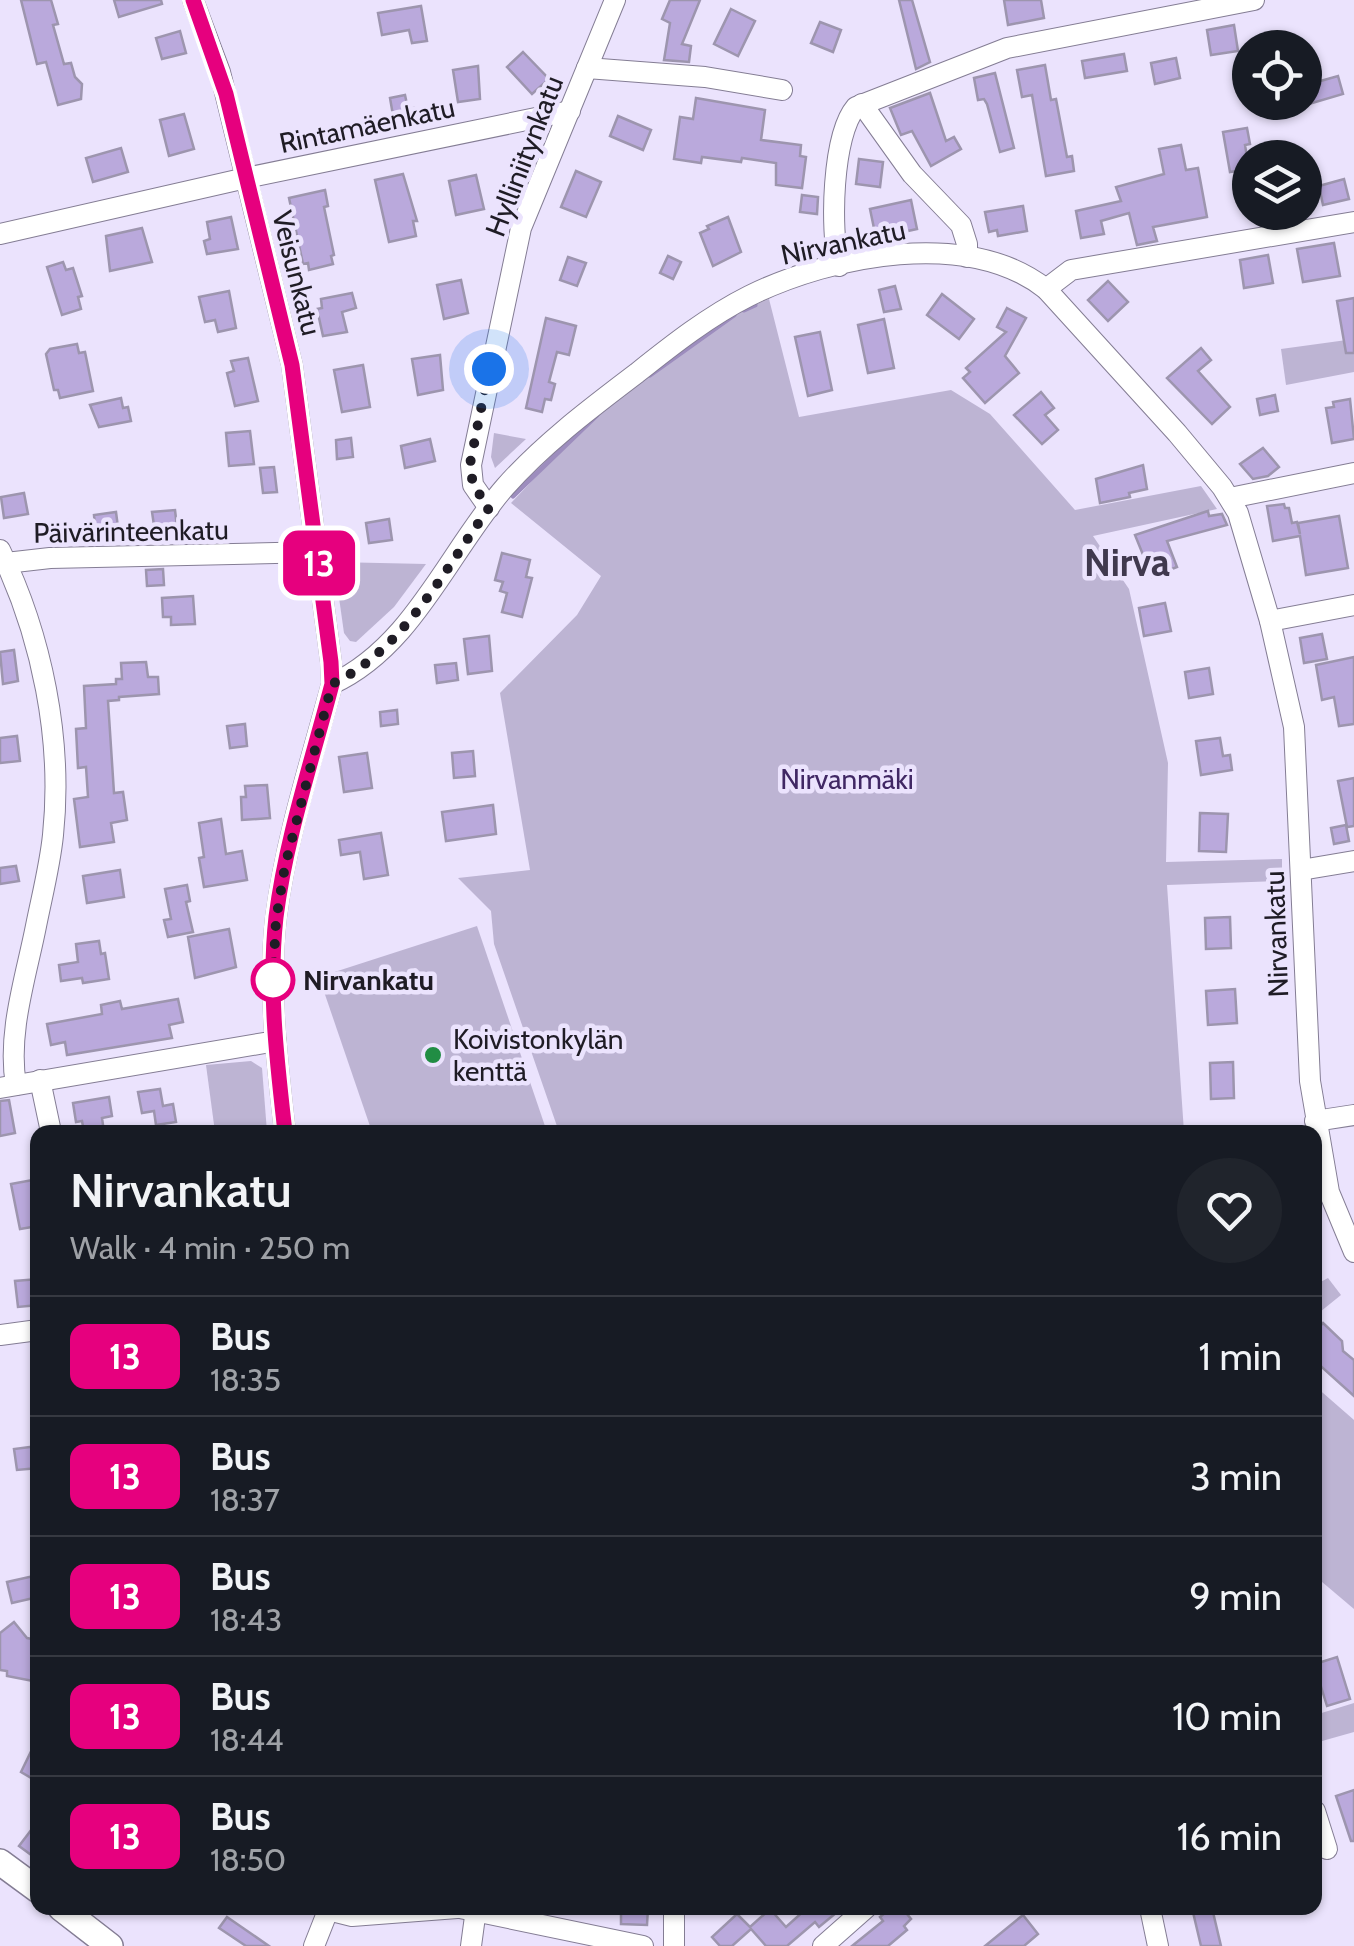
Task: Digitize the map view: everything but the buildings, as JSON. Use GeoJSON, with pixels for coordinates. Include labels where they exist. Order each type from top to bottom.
{"type":"FeatureCollection","features":[{"type":"Feature","properties":{"kind":"main road"},"geometry":{"type":"LineString","coordinates":[[0,1862],[30,1884]]}},
{"type":"Feature","properties":{"kind":"main road"},"geometry":{"type":"LineString","coordinates":[[70,1915],[110,1946]]}},
{"type":"Feature","properties":{"kind":"street","name":"Veisunkatu"},"geometry":{"type":"LineString","coordinates":[[193,0],[217,62],[292,365],[332,684]]}},
{"type":"Feature","properties":{"kind":"street","name":"Hylliniitynkatu"},"geometry":{"type":"LineString","coordinates":[[489,508],[473,485],[470,464],[521,228],[614,0]]}},
{"type":"Feature","properties":{"kind":"street"},"geometry":{"type":"LineString","coordinates":[[838,266],[834,245],[835,186],[846,122],[862,104],[1008,48],[1254,0]]}},
{"type":"Feature","properties":{"kind":"street"},"geometry":{"type":"LineString","coordinates":[[587,68],[706,77],[782,90]]}},
{"type":"Feature","properties":{"kind":"street"},"geometry":{"type":"LineString","coordinates":[[862,104],[912,174],[960,225],[967,257]]}},
{"type":"Feature","properties":{"kind":"street","name":"Rintamäenkatu"},"geometry":{"type":"LineString","coordinates":[[0,234],[570,111]]}},
{"type":"Feature","properties":{"kind":"street"},"geometry":{"type":"LineString","coordinates":[[1046,289],[1072,270],[1354,222]]}},
{"type":"Feature","properties":{"kind":"street","name":"Nirvankatu"},"geometry":{"type":"LineString","coordinates":[[332,684],[361,667],[396,634],[525,466],[568,427],[705,322],[766,288],[838,266],[906,253],[967,257],[1022,274],[1046,289],[1168,423],[1238,513],[1270,621],[1294,727],[1310,1081],[1316,1125]]}},
{"type":"Feature","properties":{"kind":"street"},"geometry":{"type":"LineString","coordinates":[[1230,498],[1354,473]]}},
{"type":"Feature","properties":{"kind":"street","name":"Päivärinteenkatu"},"geometry":{"type":"LineString","coordinates":[[3,556],[318,552]]}},
{"type":"Feature","properties":{"kind":"street"},"geometry":{"type":"LineString","coordinates":[[3,556],[40,668],[56,764],[53,839],[8,1086],[276,1041]]}},
{"type":"Feature","properties":{"kind":"street"},"geometry":{"type":"LineString","coordinates":[[1270,621],[1354,605]]}},
{"type":"Feature","properties":{"kind":"street"},"geometry":{"type":"LineString","coordinates":[[284,1125],[273,982],[278,910],[298,810],[332,684]]}},
{"type":"Feature","properties":{"kind":"street"},"geometry":{"type":"LineString","coordinates":[[1301,870],[1354,861]]}},
{"type":"Feature","properties":{"kind":"street"},"geometry":{"type":"LineString","coordinates":[[40,1080],[50,1125]]}},
{"type":"Feature","properties":{"kind":"street"},"geometry":{"type":"LineString","coordinates":[[1315,1122],[1354,1115]]}},
{"type":"Feature","properties":{"kind":"street","name":"Nirvankatu"},"geometry":{"type":"LineString","coordinates":[[1322,1156],[1331,1199],[1354,1252]]}},
{"type":"Feature","properties":{"kind":"street"},"geometry":{"type":"LineString","coordinates":[[0,1336],[30,1331]]}},
{"type":"Feature","properties":{"kind":"street"},"geometry":{"type":"LineString","coordinates":[[1322,1832],[1328,1850]]}},
{"type":"Feature","properties":{"kind":"street"},"geometry":{"type":"LineString","coordinates":[[314,1946],[327,1915]]}},
{"type":"Feature","properties":{"kind":"street"},"geometry":{"type":"LineString","coordinates":[[465,1915],[471,1946]]}},
{"type":"Feature","properties":{"kind":"street"},"geometry":{"type":"LineString","coordinates":[[497,1915],[643,1946]]}},
{"type":"Feature","properties":{"kind":"street"},"geometry":{"type":"LineString","coordinates":[[674,1915],[674,1946]]}},
{"type":"Feature","properties":{"kind":"street"},"geometry":{"type":"LineString","coordinates":[[823,1946],[858,1915]]}},
{"type":"Feature","properties":{"kind":"street"},"geometry":{"type":"LineString","coordinates":[[1151,1915],[1158,1946]]}},
{"type":"Feature","properties":{"kind":"green space","name":"Nirvanmäki"},"geometry":{"type":"Polygon","coordinates":[[[769,299],[799,417],[951,390],[990,414],[1075,510],[1201,486],[1217,509],[1093,536],[1129,589],[1168,763],[1166,862],[1282,859],[1282,881],[1167,885],[1184,1125],[557,1125],[494,944],[491,911],[458,878],[530,870],[500,693],[577,615],[601,576],[511,503],[595,415],[726,317],[769,299]]]}},
{"type":"Feature","properties":{"kind":"green space"},"geometry":{"type":"Polygon","coordinates":[[[1354,339],[1354,372],[1286,385],[1281,349],[1354,339]]]}},
{"type":"Feature","properties":{"kind":"green space"},"geometry":{"type":"Polygon","coordinates":[[[494,433],[526,439],[495,468],[491,457],[494,433]]]}},
{"type":"Feature","properties":{"kind":"green space"},"geometry":{"type":"Polygon","coordinates":[[[334,562],[426,564],[394,607],[356,642],[344,633],[334,562]]]}},
{"type":"Feature","properties":{"kind":"green space","name":"Koivistonkylän kenttä"},"geometry":{"type":"Polygon","coordinates":[[[477,926],[545,1125],[370,1125],[319,977],[477,926]]]}},
{"type":"Feature","properties":{"kind":"green space"},"geometry":{"type":"Polygon","coordinates":[[[251,1061],[262,1068],[266,1125],[214,1125],[206,1065],[251,1061]]]}},
{"type":"Feature","properties":{"kind":"green space"},"geometry":{"type":"Polygon","coordinates":[[[1328,1278],[1341,1295],[1322,1310],[1322,1281],[1328,1278]]]}},
{"type":"Feature","properties":{"kind":"green space"},"geometry":{"type":"Polygon","coordinates":[[[1322,1392],[1354,1420],[1354,1609],[1322,1582],[1322,1392]]]}},
{"type":"Feature","properties":{"kind":"green space"},"geometry":{"type":"Polygon","coordinates":[[[1354,1703],[1354,1732],[1322,1741],[1322,1713],[1354,1703]]]}},
{"type":"Feature","properties":{"kind":"waterway"},"geometry":{"type":"LineString","coordinates":[[744,310],[755,305]]}},
{"type":"Feature","properties":{"kind":"waterway"},"geometry":{"type":"LineString","coordinates":[[650,375],[734,315]]}},
{"type":"Feature","properties":{"kind":"waterway"},"geometry":{"type":"LineString","coordinates":[[513,496],[597,415]]}},
{"type":"Feature","properties":{"kind":"bus line","name":"13"},"geometry":{"type":"LineString","coordinates":[[193,0],[226,94],[292,365],[331,662],[332,684],[298,810],[276,920],[273,982],[284,1125]]}},
{"type":"Feature","properties":{"kind":"place","name":"Nirvankatu"},"geometry":{"type":"Point","coordinates":[273,980]}},
{"type":"Feature","properties":{"kind":"place","name":"Koivistonkylän kenttä"},"geometry":{"type":"Point","coordinates":[433,1055]}},
{"type":"Feature","properties":{"kind":"district","name":"Nirva"},"geometry":{"type":"Point","coordinates":[1127,563]}},
{"type":"Feature","properties":{"kind":"route"},"geometry":{"type":"LineString","coordinates":[[273,980],[276,920],[285,866],[332,684],[361,667],[396,634],[489,508],[473,485],[470,464],[489,369]]}}]}
